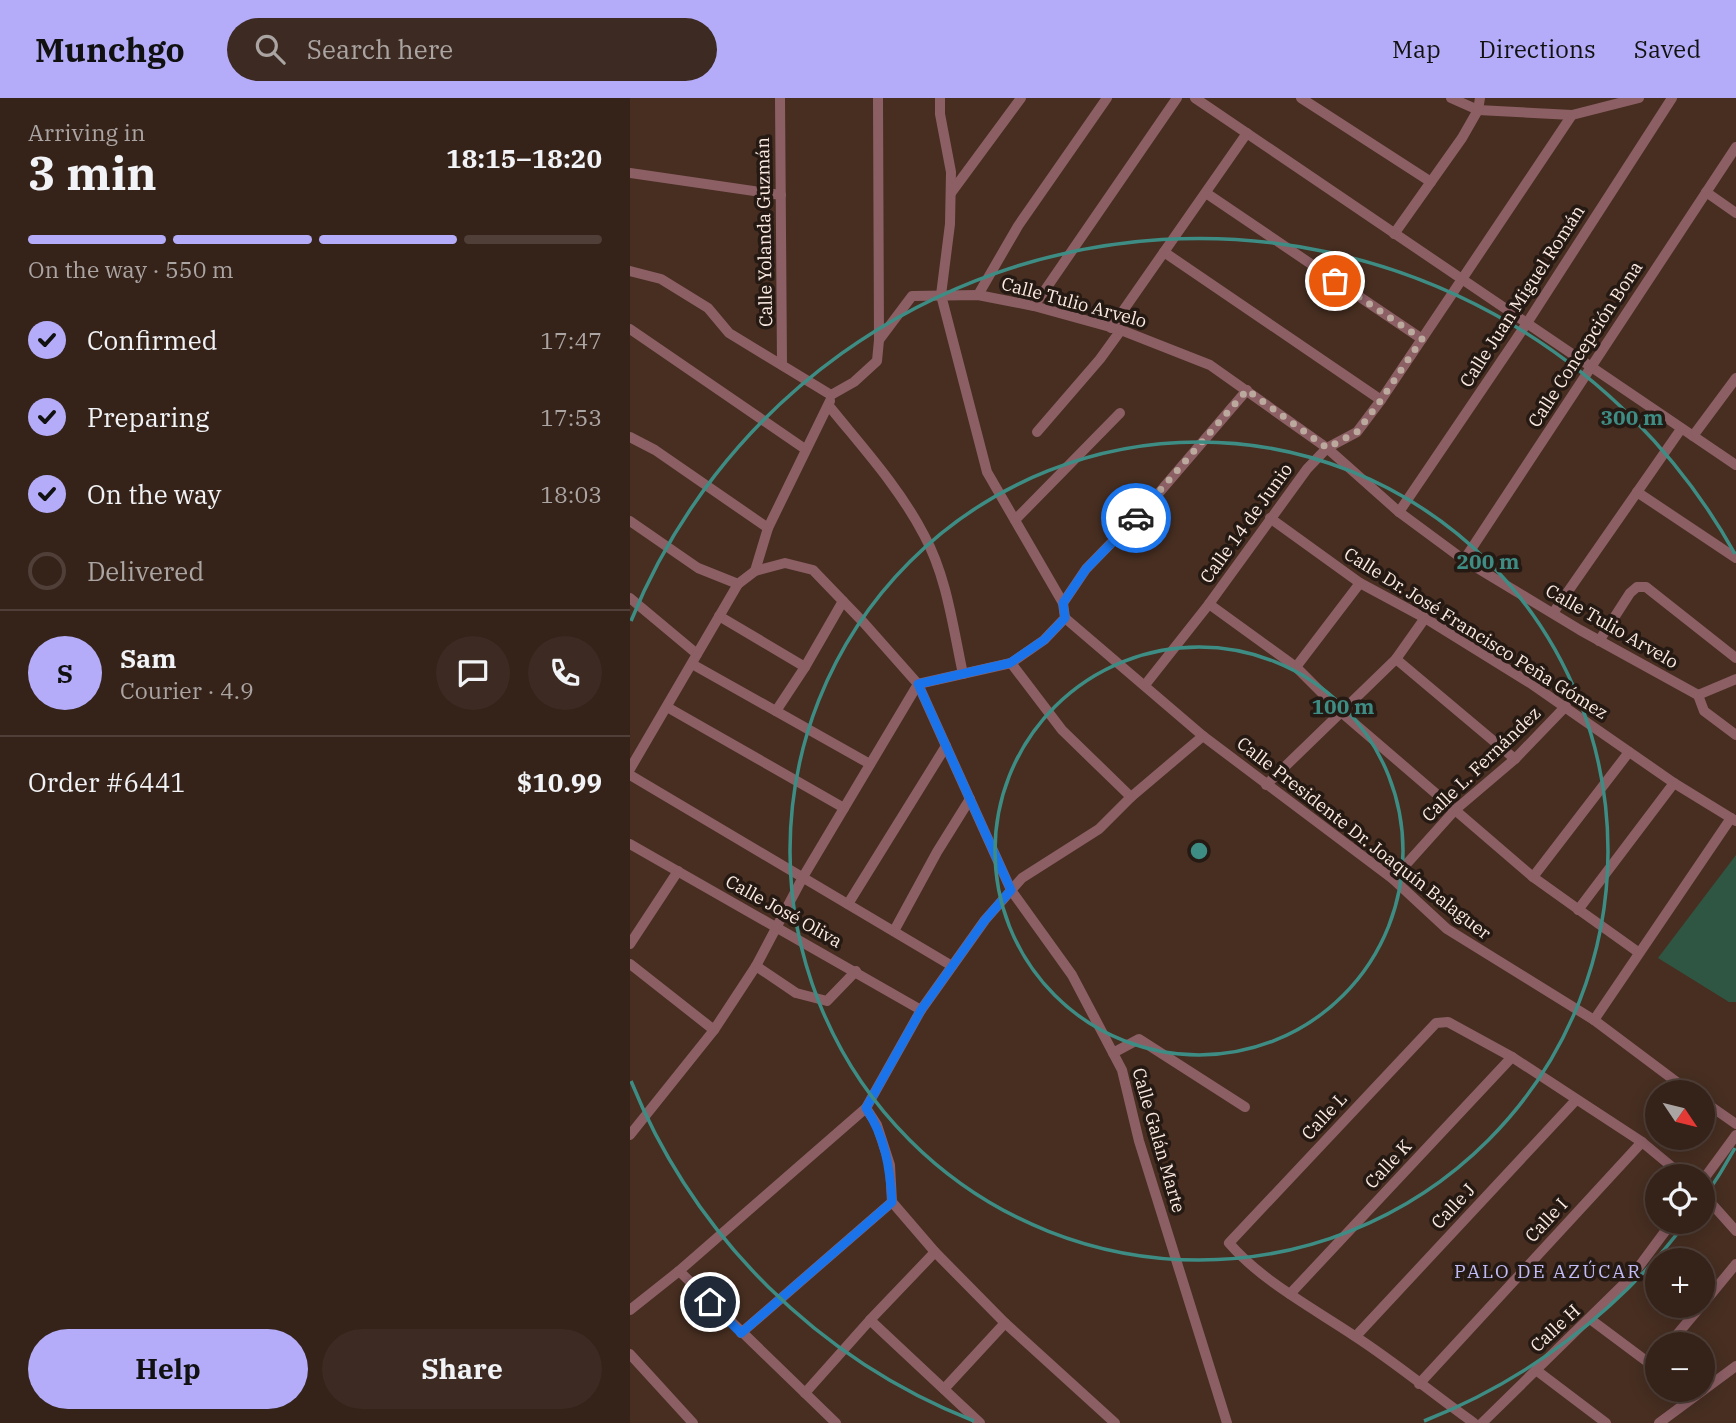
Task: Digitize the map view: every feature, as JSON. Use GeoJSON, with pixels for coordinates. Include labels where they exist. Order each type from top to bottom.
{"type":"FeatureCollection","features":[{"type":"Feature","properties":{"kind":"street","name":"Calle Yolanda Guzmán"},"geometry":{"type":"LineString","coordinates":[[780,98],[782,365]]}},
{"type":"Feature","properties":{"kind":"street"},"geometry":{"type":"LineString","coordinates":[[878,98],[879,340]]}},
{"type":"Feature","properties":{"kind":"street"},"geometry":{"type":"LineString","coordinates":[[630,1135],[714,1030],[756,965],[803,877],[918,684],[1010,663],[1044,640],[1065,618],[1063,603],[987,472],[941,295],[950,224],[951,172],[940,114],[940,98]]}},
{"type":"Feature","properties":{"kind":"street"},"geometry":{"type":"LineString","coordinates":[[940,114],[951,98]]}},
{"type":"Feature","properties":{"kind":"street"},"geometry":{"type":"LineString","coordinates":[[951,193],[1021,98]]}},
{"type":"Feature","properties":{"kind":"street"},"geometry":{"type":"LineString","coordinates":[[978,295],[1018,226],[1107,98]]}},
{"type":"Feature","properties":{"kind":"street"},"geometry":{"type":"LineString","coordinates":[[1034,306],[1177,98]]}},
{"type":"Feature","properties":{"kind":"street"},"geometry":{"type":"LineString","coordinates":[[1195,98],[1736,465]]}},
{"type":"Feature","properties":{"kind":"street"},"geometry":{"type":"LineString","coordinates":[[1301,98],[1431,182]]}},
{"type":"Feature","properties":{"kind":"street"},"geometry":{"type":"LineString","coordinates":[[1451,98],[1478,110],[1572,115],[1639,98]]}},
{"type":"Feature","properties":{"kind":"street"},"geometry":{"type":"LineString","coordinates":[[1394,234],[1462,138],[1478,110],[1480,98]]}},
{"type":"Feature","properties":{"kind":"street","name":"Calle Juan Miguel Román"},"geometry":{"type":"LineString","coordinates":[[1399,512],[1527,323],[1672,98]]}},
{"type":"Feature","properties":{"kind":"street","name":"Calle 14 de Junio"},"geometry":{"type":"LineString","coordinates":[[1146,685],[1307,470],[1327,448],[1357,432],[1381,400],[1572,115]]}},
{"type":"Feature","properties":{"kind":"street"},"geometry":{"type":"LineString","coordinates":[[1037,432],[1100,359],[1164,252],[1247,133]]}},
{"type":"Feature","properties":{"kind":"street","name":"Calle Concepción Bona"},"geometry":{"type":"LineString","coordinates":[[1464,560],[1736,147]]}},
{"type":"Feature","properties":{"kind":"street"},"geometry":{"type":"LineString","coordinates":[[630,173],[781,195]]}},
{"type":"Feature","properties":{"kind":"street"},"geometry":{"type":"LineString","coordinates":[[1706,192],[1736,213]]}},
{"type":"Feature","properties":{"kind":"street"},"geometry":{"type":"LineString","coordinates":[[1206,193],[1422,339]]}},
{"type":"Feature","properties":{"kind":"street"},"geometry":{"type":"LineString","coordinates":[[1164,252],[1381,400]]}},
{"type":"Feature","properties":{"kind":"street"},"geometry":{"type":"LineString","coordinates":[[630,271],[661,279],[708,308],[729,333],[782,365],[830,401],[897,490],[926,537],[945,590],[962,674]]}},
{"type":"Feature","properties":{"kind":"street","name":"Calle Tulio Arvelo"},"geometry":{"type":"LineString","coordinates":[[755,571],[768,528],[830,401],[877,361],[879,340],[912,296],[978,295],[1034,306],[1116,329],[1210,365],[1327,448],[1399,512],[1464,560],[1599,641],[1698,695]]}},
{"type":"Feature","properties":{"kind":"street"},"geometry":{"type":"LineString","coordinates":[[630,330],[805,449]]}},
{"type":"Feature","properties":{"kind":"street"},"geometry":{"type":"LineString","coordinates":[[1693,436],[1736,378]]}},
{"type":"Feature","properties":{"kind":"street"},"geometry":{"type":"LineString","coordinates":[[1063,603],[1086,569],[1152,501],[1247,390]]}},
{"type":"Feature","properties":{"kind":"street"},"geometry":{"type":"LineString","coordinates":[[1015,520],[1120,413]]}},
{"type":"Feature","properties":{"kind":"street"},"geometry":{"type":"LineString","coordinates":[[1553,613],[1681,429]]}},
{"type":"Feature","properties":{"kind":"street"},"geometry":{"type":"LineString","coordinates":[[630,437],[655,450],[768,528]]}},
{"type":"Feature","properties":{"kind":"street"},"geometry":{"type":"LineString","coordinates":[[1637,492],[1736,558]]}},
{"type":"Feature","properties":{"kind":"street","name":"Calle Dr. José Francisco Peña Gómez"},"geometry":{"type":"LineString","coordinates":[[1270,518],[1360,583],[1425,618],[1566,706],[1629,752],[1734,819]]}},
{"type":"Feature","properties":{"kind":"street"},"geometry":{"type":"LineString","coordinates":[[630,521],[698,568],[738,584],[630,769]]}},
{"type":"Feature","properties":{"kind":"street","name":"Calle Galán Marte"},"geometry":{"type":"LineString","coordinates":[[738,584],[755,571],[785,563],[813,570],[918,684],[1011,890],[1072,975],[1122,1070],[1139,1141],[1227,1423]]}},
{"type":"Feature","properties":{"kind":"street"},"geometry":{"type":"LineString","coordinates":[[1296,667],[1360,583]]}},
{"type":"Feature","properties":{"kind":"street"},"geometry":{"type":"LineString","coordinates":[[1599,641],[1630,593],[1637,587],[1646,587],[1736,658]]}},
{"type":"Feature","properties":{"kind":"street"},"geometry":{"type":"LineString","coordinates":[[630,598],[694,659],[776,711],[870,764]]}},
{"type":"Feature","properties":{"kind":"street"},"geometry":{"type":"LineString","coordinates":[[776,711],[843,601]]}},
{"type":"Feature","properties":{"kind":"street"},"geometry":{"type":"LineString","coordinates":[[1209,604],[1296,667],[1341,712],[1533,877],[1638,952]]}},
{"type":"Feature","properties":{"kind":"street"},"geometry":{"type":"LineString","coordinates":[[719,616],[805,667]]}},
{"type":"Feature","properties":{"kind":"street","name":"Calle Presidente Dr. Joaquín Balaguer"},"geometry":{"type":"LineString","coordinates":[[1065,618],[1203,736],[1393,879],[1447,929],[1594,1020],[1674,1080]]}},
{"type":"Feature","properties":{"kind":"street"},"geometry":{"type":"LineString","coordinates":[[1266,785],[1396,659],[1425,618]]}},
{"type":"Feature","properties":{"kind":"street"},"geometry":{"type":"LineString","coordinates":[[1396,659],[1516,759]]}},
{"type":"Feature","properties":{"kind":"street"},"geometry":{"type":"LineString","coordinates":[[1010,663],[1062,730],[1131,797]]}},
{"type":"Feature","properties":{"kind":"street"},"geometry":{"type":"LineString","coordinates":[[1736,679],[1698,695],[1704,711],[1736,735]]}},
{"type":"Feature","properties":{"kind":"street","name":"Calle L. Fernández"},"geometry":{"type":"LineString","coordinates":[[1393,879],[1455,810],[1516,759],[1566,706]]}},
{"type":"Feature","properties":{"kind":"street"},"geometry":{"type":"LineString","coordinates":[[667,707],[844,808]]}},
{"type":"Feature","properties":{"kind":"street"},"geometry":{"type":"LineString","coordinates":[[630,1310],[679,1271],[866,1108],[921,1010],[952,965],[1022,877],[1099,829],[1131,797],[1203,736]]}},
{"type":"Feature","properties":{"kind":"street"},"geometry":{"type":"LineString","coordinates":[[848,904],[946,746]]}},
{"type":"Feature","properties":{"kind":"street"},"geometry":{"type":"LineString","coordinates":[[1533,877],[1629,752]]}},
{"type":"Feature","properties":{"kind":"street"},"geometry":{"type":"LineString","coordinates":[[630,775],[952,965]]}},
{"type":"Feature","properties":{"kind":"street"},"geometry":{"type":"LineString","coordinates":[[1578,909],[1674,782]]}},
{"type":"Feature","properties":{"kind":"street"},"geometry":{"type":"LineString","coordinates":[[894,931],[937,852],[970,799]]}},
{"type":"Feature","properties":{"kind":"street"},"geometry":{"type":"LineString","coordinates":[[1594,1020],[1638,952],[1734,819]]}},
{"type":"Feature","properties":{"kind":"street","name":"Calle José Oliva"},"geometry":{"type":"LineString","coordinates":[[630,844],[921,1010]]}},
{"type":"Feature","properties":{"kind":"street"},"geometry":{"type":"LineString","coordinates":[[630,944],[678,871]]}},
{"type":"Feature","properties":{"kind":"street"},"geometry":{"type":"LineString","coordinates":[[630,964],[714,1030]]}},
{"type":"Feature","properties":{"kind":"street"},"geometry":{"type":"LineString","coordinates":[[756,965],[796,993],[827,1001],[856,971]]}},
{"type":"Feature","properties":{"kind":"street","name":"Calle L"},"geometry":{"type":"LineString","coordinates":[[1290,1294],[1237,1252],[1229,1242],[1436,1023],[1448,1022],[1512,1057]]}},
{"type":"Feature","properties":{"kind":"street"},"geometry":{"type":"LineString","coordinates":[[1113,1053],[1139,1039],[1245,1107]]}},
{"type":"Feature","properties":{"kind":"street"},"geometry":{"type":"LineString","coordinates":[[1512,1057],[1643,1142],[1670,1164]]}},
{"type":"Feature","properties":{"kind":"street","name":"Calle K"},"geometry":{"type":"LineString","coordinates":[[1290,1294],[1512,1057]]}},
{"type":"Feature","properties":{"kind":"street","name":"Calle J"},"geometry":{"type":"LineString","coordinates":[[1356,1336],[1576,1100]]}},
{"type":"Feature","properties":{"kind":"street"},"geometry":{"type":"LineString","coordinates":[[866,1108],[877,1125],[890,1165],[892,1202],[935,1252],[1005,1323],[1115,1423]]}},
{"type":"Feature","properties":{"kind":"street"},"geometry":{"type":"LineString","coordinates":[[1715,1109],[1736,1124]]}},
{"type":"Feature","properties":{"kind":"street"},"geometry":{"type":"LineString","coordinates":[[1715,1164],[1736,1135]]}},
{"type":"Feature","properties":{"kind":"street","name":"Calle I"},"geometry":{"type":"LineString","coordinates":[[1419,1384],[1643,1142]]}},
{"type":"Feature","properties":{"kind":"street"},"geometry":{"type":"LineString","coordinates":[[741,1333],[892,1202]]}},
{"type":"Feature","properties":{"kind":"street"},"geometry":{"type":"LineString","coordinates":[[1715,1207],[1736,1231]]}},
{"type":"Feature","properties":{"kind":"street","name":"Calle H"},"geometry":{"type":"LineString","coordinates":[[1482,1423],[1632,1276],[1663,1234]]}},
{"type":"Feature","properties":{"kind":"street"},"geometry":{"type":"LineString","coordinates":[[805,1393],[935,1252]]}},
{"type":"Feature","properties":{"kind":"street"},"geometry":{"type":"LineString","coordinates":[[1715,1289],[1736,1264]]}},
{"type":"Feature","properties":{"kind":"street"},"geometry":{"type":"LineString","coordinates":[[679,1271],[836,1423]]}},
{"type":"Feature","properties":{"kind":"street"},"geometry":{"type":"LineString","coordinates":[[1290,1294],[1356,1336],[1474,1423]]}},
{"type":"Feature","properties":{"kind":"street"},"geometry":{"type":"LineString","coordinates":[[1679,1332],[1691,1318]]}},
{"type":"Feature","properties":{"kind":"street"},"geometry":{"type":"LineString","coordinates":[[1590,1319],[1645,1357]]}},
{"type":"Feature","properties":{"kind":"street"},"geometry":{"type":"LineString","coordinates":[[870,1320],[980,1423]]}},
{"type":"Feature","properties":{"kind":"street"},"geometry":{"type":"LineString","coordinates":[[944,1388],[1005,1323]]}},
{"type":"Feature","properties":{"kind":"street"},"geometry":{"type":"LineString","coordinates":[[630,1354],[693,1423]]}},
{"type":"Feature","properties":{"kind":"street"},"geometry":{"type":"LineString","coordinates":[[1715,1379],[1736,1366]]}},
{"type":"Feature","properties":{"kind":"street"},"geometry":{"type":"LineString","coordinates":[[1536,1370],[1606,1423]]}},
{"type":"Feature","properties":{"kind":"street"},"geometry":{"type":"LineString","coordinates":[[1658,1423],[1682,1402]]}},
{"type":"Feature","properties":{"kind":"green space"},"geometry":{"type":"Polygon","coordinates":[[[1736,855],[1736,1002],[1729,1002],[1658,958],[1736,855]]]}},
{"type":"Feature","properties":{"kind":"way so far"},"geometry":{"type":"LineString","coordinates":[[1136,518],[1247,390],[1327,448],[1357,432],[1422,339],[1335,281]]}},
{"type":"Feature","properties":{"kind":"district","name":"PALO DE AZÚCAR"},"geometry":{"type":"Point","coordinates":[1548,1271]}},
{"type":"Feature","properties":{"kind":"route"},"geometry":{"type":"LineString","coordinates":[[710,1302],[741,1333],[892,1202],[890,1165],[877,1125],[866,1108],[921,1010],[985,920],[1011,890],[918,684],[1010,663],[1044,640],[1065,618],[1063,603],[1086,569],[1136,518]]}}]}
